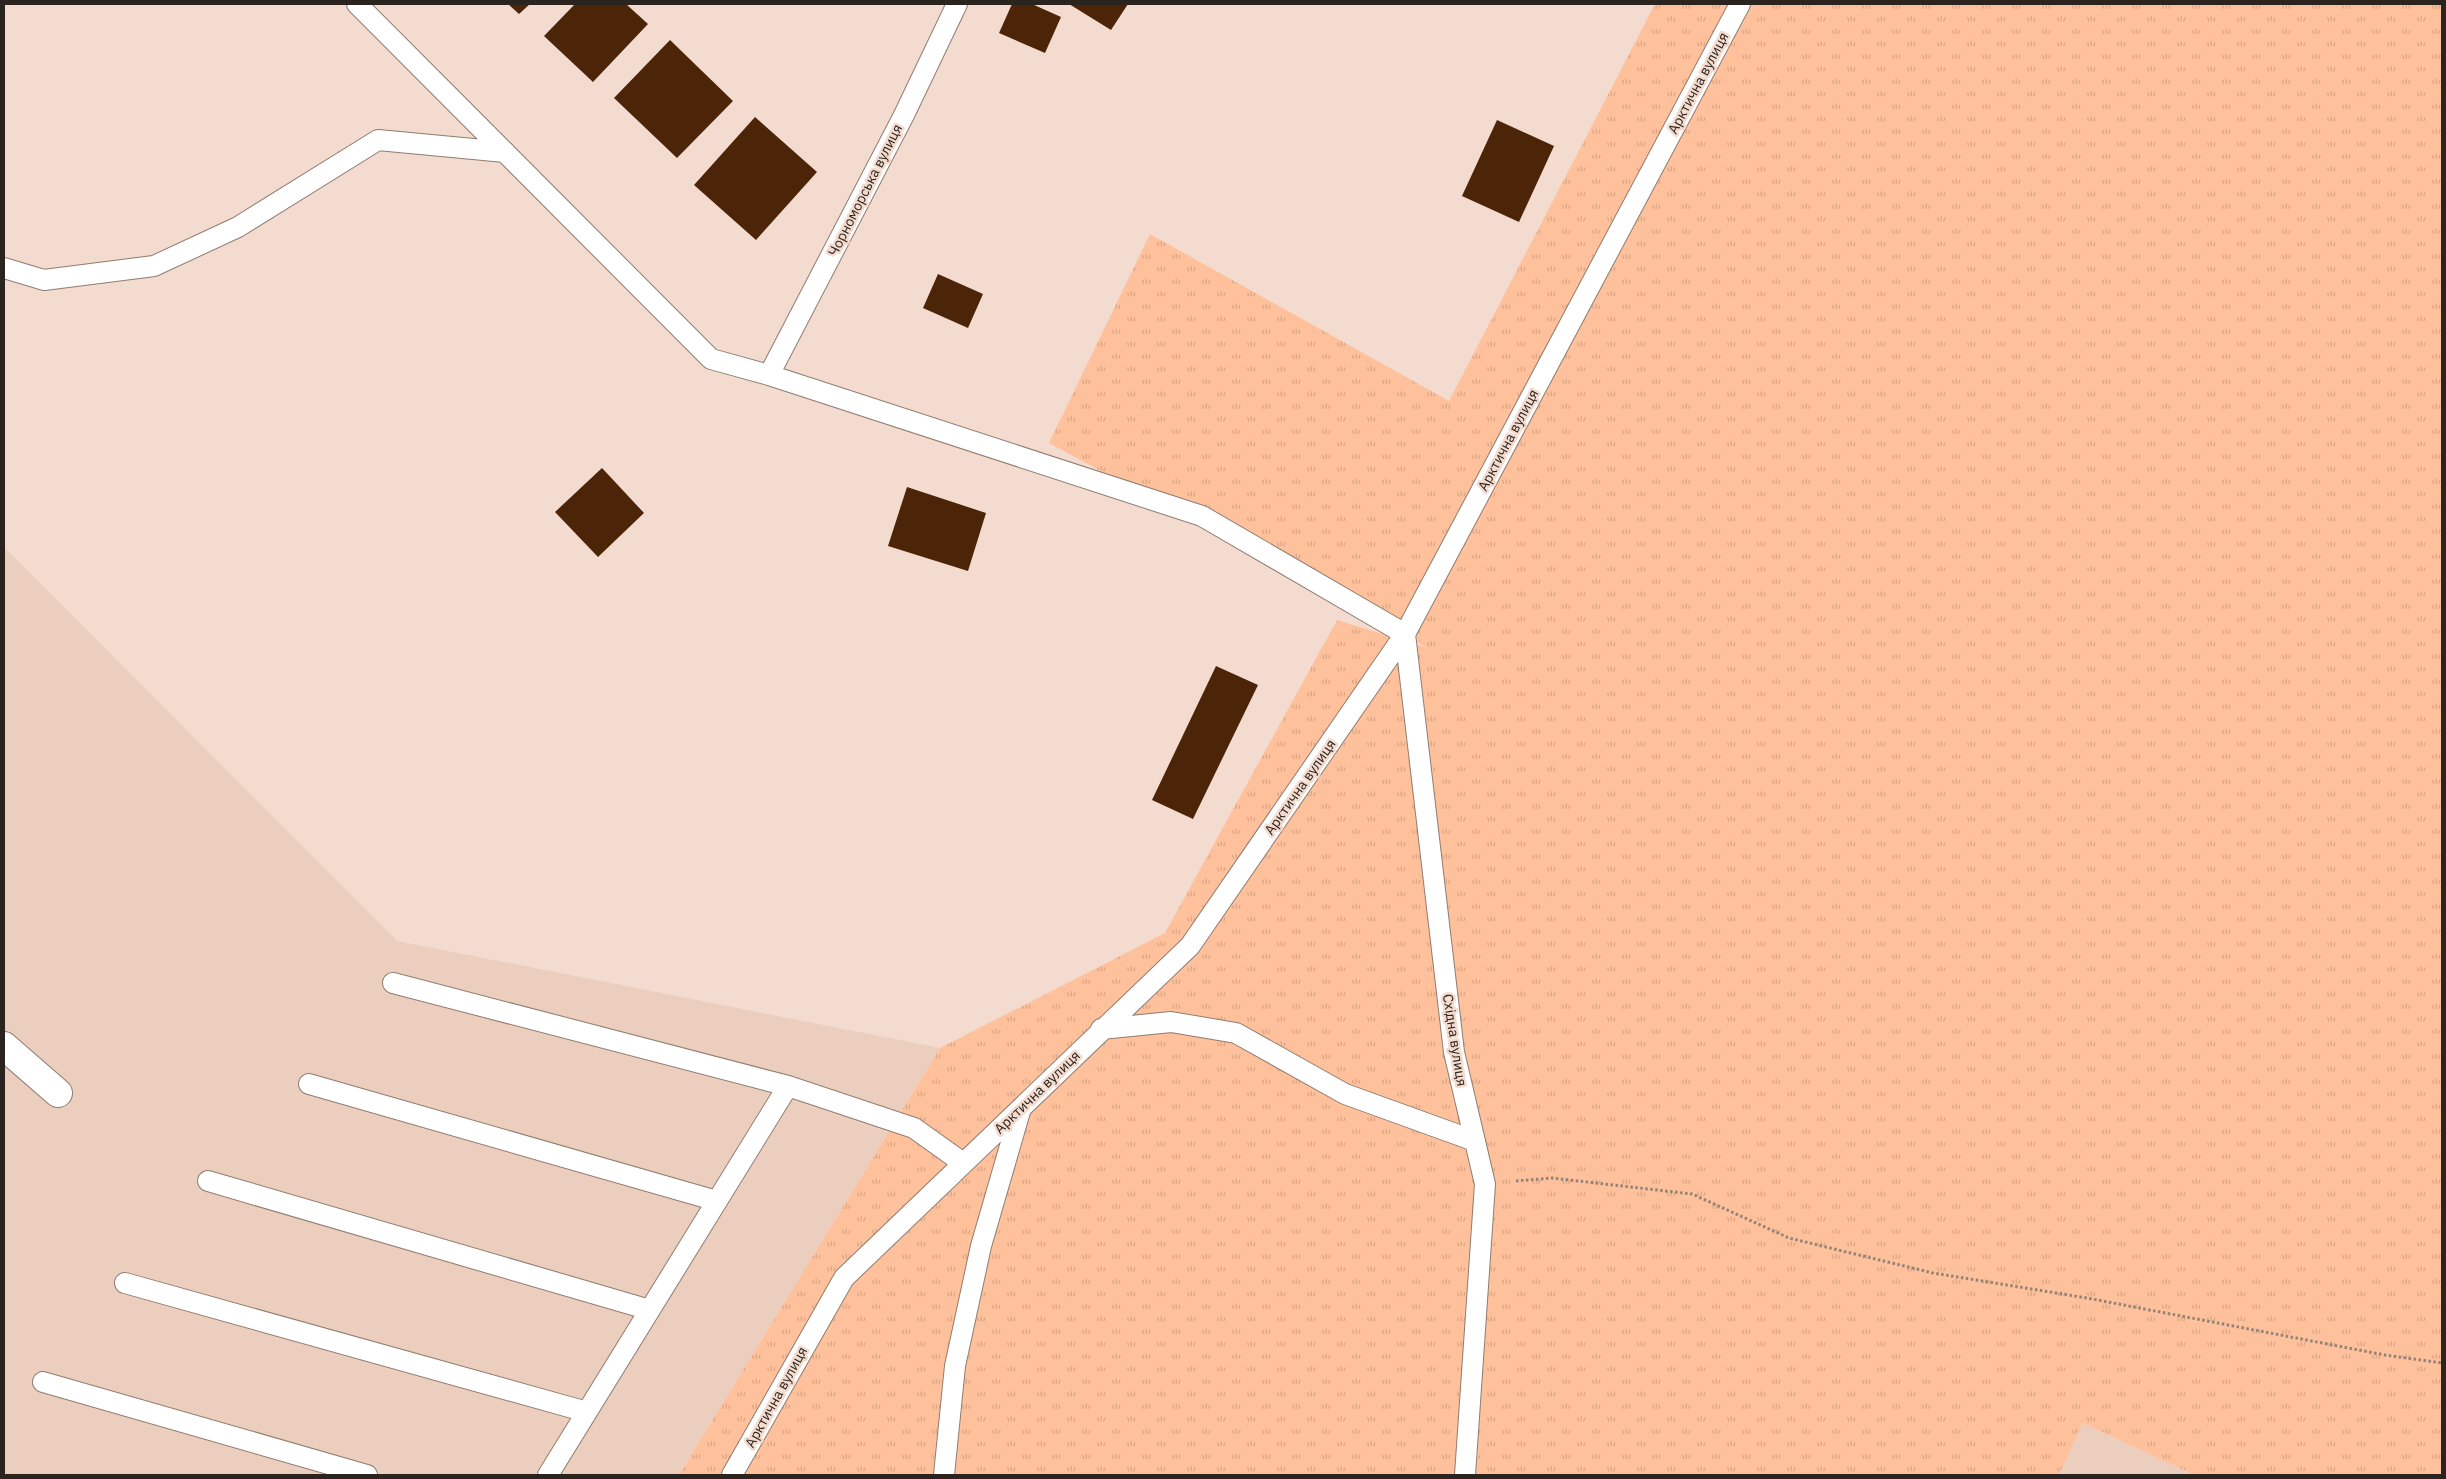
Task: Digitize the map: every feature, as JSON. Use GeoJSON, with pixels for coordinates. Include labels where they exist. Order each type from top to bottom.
{"type":"FeatureCollection","features":[{"type":"Feature","properties":{"kind":"street"},"geometry":{"type":"LineString","coordinates":[[4,1046],[58,1093]]}},
{"type":"Feature","properties":{"kind":"lane"},"geometry":{"type":"LineString","coordinates":[[357,4],[711,359],[769,375],[1202,516],[1405,634]]}},
{"type":"Feature","properties":{"kind":"lane","name":"Чорноморська вулиця"},"geometry":{"type":"LineString","coordinates":[[769,375],[904,114],[957,4]]}},
{"type":"Feature","properties":{"kind":"lane","name":"Арктична вулиця"},"geometry":{"type":"LineString","coordinates":[[732,1475],[844,1278],[1101,1029],[1190,946],[1405,634],[1740,4]]}},
{"type":"Feature","properties":{"kind":"lane"},"geometry":{"type":"LineString","coordinates":[[4,268],[44,280],[154,266],[238,227],[378,140],[505,152]]}},
{"type":"Feature","properties":{"kind":"lane","name":"Східна вулиця"},"geometry":{"type":"LineString","coordinates":[[1405,634],[1454,1052],[1485,1184],[1465,1475]]}},
{"type":"Feature","properties":{"kind":"lane"},"geometry":{"type":"LineString","coordinates":[[394,983],[788,1086],[914,1128],[964,1163]]}},
{"type":"Feature","properties":{"kind":"lane"},"geometry":{"type":"LineString","coordinates":[[1101,1029],[1171,1022],[1236,1033],[1345,1094],[1475,1141]]}},
{"type":"Feature","properties":{"kind":"lane"},"geometry":{"type":"LineString","coordinates":[[309,1084],[716,1202]]}},
{"type":"Feature","properties":{"kind":"lane"},"geometry":{"type":"LineString","coordinates":[[548,1475],[788,1086]]}},
{"type":"Feature","properties":{"kind":"lane"},"geometry":{"type":"LineString","coordinates":[[944,1475],[955,1366],[981,1246],[1022,1106]]}},
{"type":"Feature","properties":{"kind":"lane"},"geometry":{"type":"LineString","coordinates":[[208,1181],[650,1310]]}},
{"type":"Feature","properties":{"kind":"lane"},"geometry":{"type":"LineString","coordinates":[[126,1283],[587,1412]]}},
{"type":"Feature","properties":{"kind":"lane"},"geometry":{"type":"LineString","coordinates":[[43,1382],[367,1475]]}},
{"type":"Feature","properties":{"kind":"path"},"geometry":{"type":"LineString","coordinates":[[1485,1184],[1552,1178],[1692,1194],[1789,1238],[1933,1273],[2087,1298],[2386,1355],[2442,1363]]}},
{"type":"Feature","properties":{"kind":"shaded area"},"geometry":{"type":"Polygon","coordinates":[[[4,547],[397,941],[940,1048],[679,1475],[4,1475],[4,547]]]}},
{"type":"Feature","properties":{"kind":"shaded area"},"geometry":{"type":"Polygon","coordinates":[[[2083,1423],[2194,1475],[2059,1475],[2083,1423]]]}},
{"type":"Feature","properties":{"kind":"green space"},"geometry":{"type":"Polygon","coordinates":[[[1655,4],[2442,4],[2442,1475],[2194,1475],[2083,1423],[2059,1475],[679,1475],[940,1048],[1165,933],[1337,620],[1428,648],[1049,443],[1150,234],[1449,401],[1655,4]]]}},
{"type":"Feature","properties":{"kind":"building"},"geometry":{"type":"Polygon","coordinates":[[[508,4],[530,4],[519,14],[508,4]]]}},
{"type":"Feature","properties":{"kind":"building"},"geometry":{"type":"Polygon","coordinates":[[[575,4],[626,4],[648,24],[593,82],[544,36],[575,4]]]}},
{"type":"Feature","properties":{"kind":"building"},"geometry":{"type":"Polygon","coordinates":[[[1012,4],[1032,4],[1061,17],[1045,53],[999,33],[1012,4]]]}},
{"type":"Feature","properties":{"kind":"building"},"geometry":{"type":"Polygon","coordinates":[[[1069,4],[1128,4],[1111,30],[1069,4]]]}},
{"type":"Feature","properties":{"kind":"building"},"geometry":{"type":"Polygon","coordinates":[[[670,40],[733,101],[677,158],[614,98],[670,40]]]}},
{"type":"Feature","properties":{"kind":"building"},"geometry":{"type":"Polygon","coordinates":[[[755,117],[817,172],[756,240],[694,185],[755,117]]]}},
{"type":"Feature","properties":{"kind":"building"},"geometry":{"type":"Polygon","coordinates":[[[1497,120],[1554,146],[1519,222],[1462,196],[1497,120]]]}},
{"type":"Feature","properties":{"kind":"building"},"geometry":{"type":"Polygon","coordinates":[[[938,274],[983,294],[968,328],[923,308],[938,274]]]}},
{"type":"Feature","properties":{"kind":"building"},"geometry":{"type":"Polygon","coordinates":[[[602,468],[644,513],[598,557],[555,512],[602,468]]]}},
{"type":"Feature","properties":{"kind":"building"},"geometry":{"type":"Polygon","coordinates":[[[907,487],[986,513],[968,571],[888,546],[907,487]]]}},
{"type":"Feature","properties":{"kind":"building"},"geometry":{"type":"Polygon","coordinates":[[[1216,666],[1258,685],[1193,819],[1152,800],[1216,666]]]}}]}
